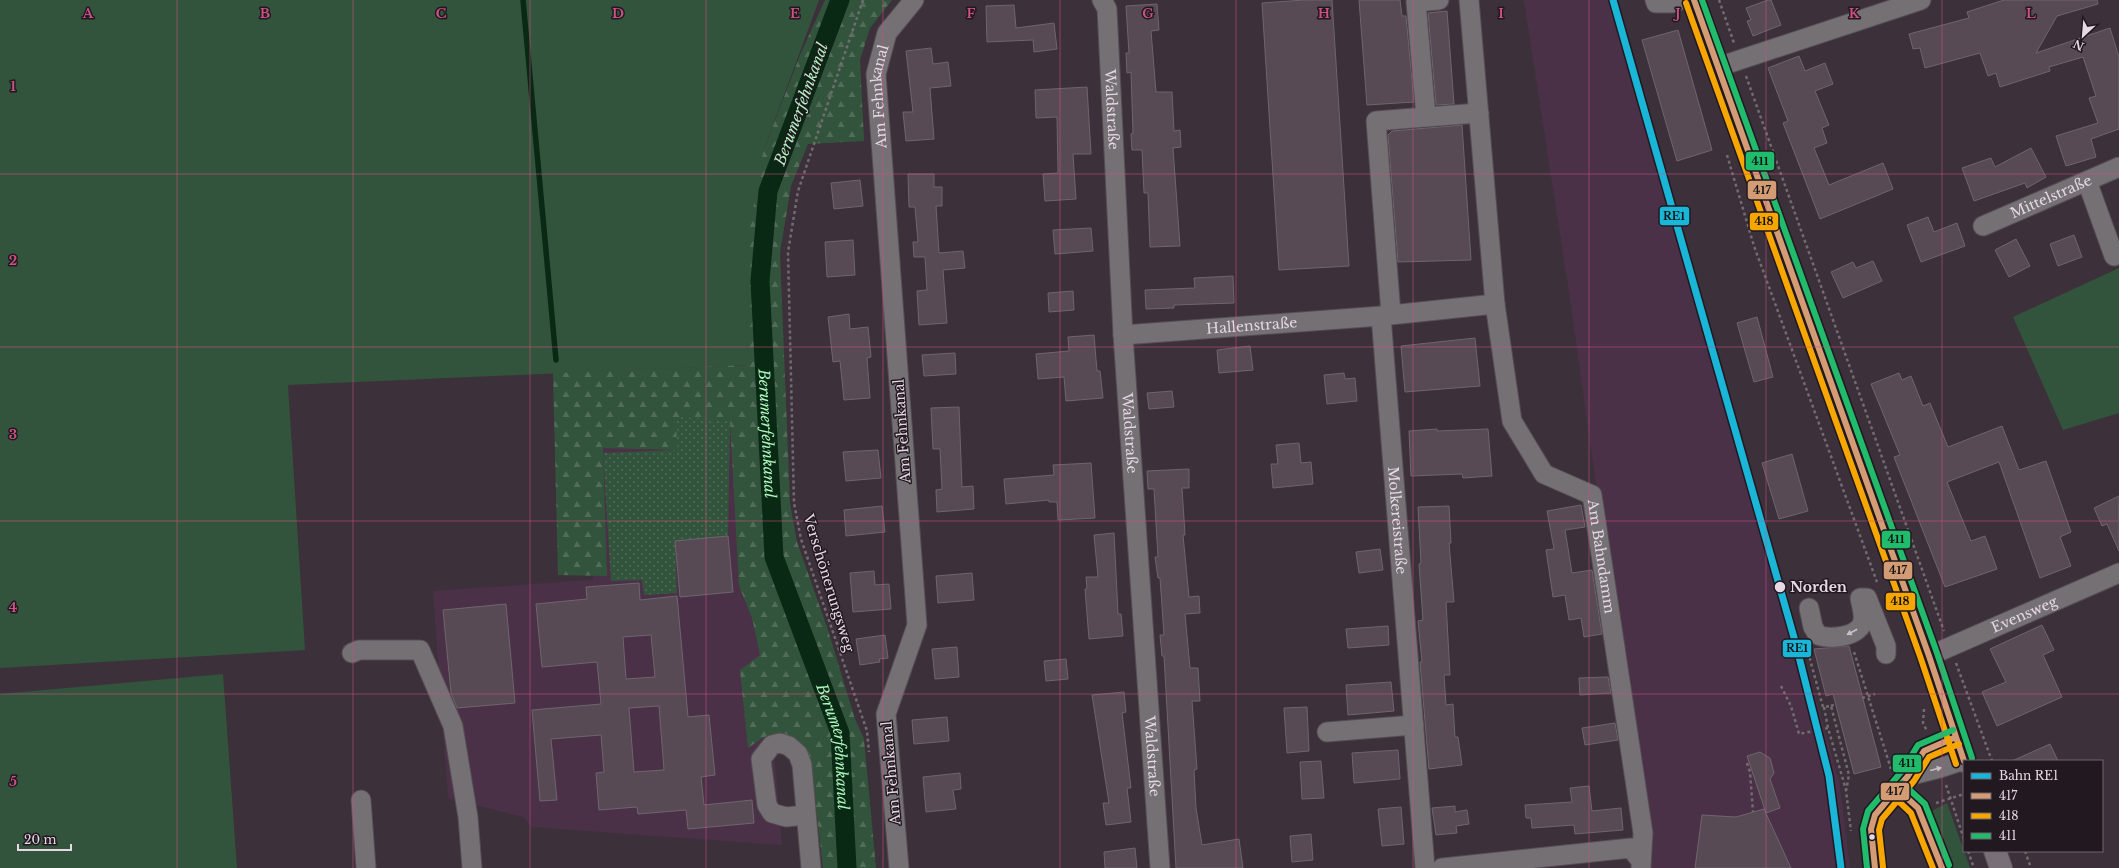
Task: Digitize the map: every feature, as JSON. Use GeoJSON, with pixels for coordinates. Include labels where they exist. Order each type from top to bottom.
{"type":"FeatureCollection","features":[{"type":"Feature","properties":{"kind":"main road"},"geometry":{"type":"LineString","coordinates":[[1694,0],[1930,656],[1964,760]]}},
{"type":"Feature","properties":{"kind":"main road"},"geometry":{"type":"LineString","coordinates":[[1995,852],[2001,868]]}},
{"type":"Feature","properties":{"kind":"street","name":"Am Fehnkanal"},"geometry":{"type":"LineString","coordinates":[[899,868],[886,714],[917,625],[876,74],[887,33],[914,0]]}},
{"type":"Feature","properties":{"kind":"street","name":"Waldstraße"},"geometry":{"type":"LineString","coordinates":[[1102,0],[1107,9],[1123,334],[1160,868]]}},
{"type":"Feature","properties":{"kind":"street"},"geometry":{"type":"LineString","coordinates":[[1439,0],[1416,2],[1426,117],[1479,113]]}},
{"type":"Feature","properties":{"kind":"street"},"geometry":{"type":"LineString","coordinates":[[1386,315],[1495,304],[1469,0]]}},
{"type":"Feature","properties":{"kind":"street"},"geometry":{"type":"LineString","coordinates":[[1655,0],[1656,3],[1672,3],[1680,0]]}},
{"type":"Feature","properties":{"kind":"street"},"geometry":{"type":"LineString","coordinates":[[1718,67],[1921,0]]}},
{"type":"Feature","properties":{"kind":"street","name":"Molkereistraße"},"geometry":{"type":"LineString","coordinates":[[1425,868],[1386,315],[1376,121],[1426,117]]}},
{"type":"Feature","properties":{"kind":"street","name":"Mittelstraße"},"geometry":{"type":"LineString","coordinates":[[1983,226],[2119,168]]}},
{"type":"Feature","properties":{"kind":"street"},"geometry":{"type":"LineString","coordinates":[[2087,181],[2114,256]]}},
{"type":"Feature","properties":{"kind":"street","name":"Am Bahndamm"},"geometry":{"type":"LineString","coordinates":[[1495,304],[1512,421],[1544,474],[1592,494],[1643,833],[1641,865]]}},
{"type":"Feature","properties":{"kind":"street","name":"Hallenstraße"},"geometry":{"type":"LineString","coordinates":[[1123,334],[1386,315]]}},
{"type":"Feature","properties":{"kind":"street","name":"Evensweg"},"geometry":{"type":"LineString","coordinates":[[1930,656],[2119,573]]}},
{"type":"Feature","properties":{"kind":"street"},"geometry":{"type":"LineString","coordinates":[[1810,608],[1813,627],[1818,635],[1826,638],[1848,634],[1858,630],[1863,620],[1860,598],[1867,598],[1886,646],[1886,654]]}},
{"type":"Feature","properties":{"kind":"street"},"geometry":{"type":"LineString","coordinates":[[352,653],[359,650],[420,650],[453,726],[468,817],[472,868]]}},
{"type":"Feature","properties":{"kind":"street"},"geometry":{"type":"LineString","coordinates":[[1327,732],[1414,725]]}},
{"type":"Feature","properties":{"kind":"street"},"geometry":{"type":"LineString","coordinates":[[1875,868],[1871,830],[1875,815],[1902,782],[1924,751],[1956,737]]}},
{"type":"Feature","properties":{"kind":"street"},"geometry":{"type":"LineString","coordinates":[[1902,782],[1963,760]]}},
{"type":"Feature","properties":{"kind":"street"},"geometry":{"type":"LineString","coordinates":[[1902,782],[1918,808],[1942,868]]}},
{"type":"Feature","properties":{"kind":"street"},"geometry":{"type":"LineString","coordinates":[[361,800],[366,868]]}},
{"type":"Feature","properties":{"kind":"street"},"geometry":{"type":"LineString","coordinates":[[806,815],[811,868]]}},
{"type":"Feature","properties":{"kind":"street"},"geometry":{"type":"LineString","coordinates":[[1442,868],[1555,862],[1631,848],[1641,865]]}},
{"type":"Feature","properties":{"kind":"path","name":"Verschönerungsweg"},"geometry":{"type":"LineString","coordinates":[[863,0],[798,191],[788,252],[794,503],[801,539],[867,731],[869,754]]}},
{"type":"Feature","properties":{"kind":"path"},"geometry":{"type":"LineString","coordinates":[[1719,0],[1992,760]]}},
{"type":"Feature","properties":{"kind":"path"},"geometry":{"type":"LineString","coordinates":[[1726,153],[1754,246],[1878,586]]}},
{"type":"Feature","properties":{"kind":"path"},"geometry":{"type":"LineString","coordinates":[[1848,634],[1902,782]]}},
{"type":"Feature","properties":{"kind":"path"},"geometry":{"type":"LineString","coordinates":[[1808,652],[1846,790],[1852,837]]}},
{"type":"Feature","properties":{"kind":"path"},"geometry":{"type":"LineString","coordinates":[[1781,686],[1791,706],[1799,734],[1828,728]]}},
{"type":"Feature","properties":{"kind":"path"},"geometry":{"type":"LineString","coordinates":[[1862,698],[1875,694]]}},
{"type":"Feature","properties":{"kind":"path"},"geometry":{"type":"LineString","coordinates":[[1922,703],[1924,710],[1923,723],[1933,746]]}},
{"type":"Feature","properties":{"kind":"path"},"geometry":{"type":"LineString","coordinates":[[1824,707],[1836,704]]}},
{"type":"Feature","properties":{"kind":"path"},"geometry":{"type":"LineString","coordinates":[[1831,706],[1849,775],[1846,790]]}},
{"type":"Feature","properties":{"kind":"path"},"geometry":{"type":"LineString","coordinates":[[1747,763],[1750,772],[1753,812]]}},
{"type":"Feature","properties":{"kind":"path"},"geometry":{"type":"LineString","coordinates":[[1940,768],[1963,836]]}},
{"type":"Feature","properties":{"kind":"path"},"geometry":{"type":"LineString","coordinates":[[1918,808],[1963,794]]}},
{"type":"Feature","properties":{"kind":"path"},"geometry":{"type":"LineString","coordinates":[[1968,852],[1974,868]]}},
{"type":"Feature","properties":{"kind":"path"},"geometry":{"type":"LineString","coordinates":[[2025,852],[2031,868]]}},
{"type":"Feature","properties":{"kind":"shaded area"},"geometry":{"type":"Polygon","coordinates":[[[1524,0],[1617,0],[1839,780],[1850,868],[1650,868],[1569,292],[1524,0]]]}},
{"type":"Feature","properties":{"kind":"shaded area"},"geometry":{"type":"Polygon","coordinates":[[[743,381],[782,845],[532,827],[523,817],[448,798],[433,591],[593,580],[572,385],[743,381]]]}},
{"type":"Feature","properties":{"kind":"green space"},"geometry":{"type":"Polygon","coordinates":[[[0,0],[819,0],[763,152],[746,317],[749,365],[288,385],[305,650],[0,668],[0,0]]]}},
{"type":"Feature","properties":{"kind":"green space"},"geometry":{"type":"Polygon","coordinates":[[[825,0],[892,0],[870,28],[860,60],[864,141],[808,144],[791,186],[780,253],[790,503],[797,542],[827,627],[855,719],[864,739],[876,868],[823,868],[815,797],[806,756],[781,735],[764,737],[748,748],[740,670],[760,655],[752,618],[739,586],[730,420],[678,450],[603,448],[607,576],[558,575],[553,373],[748,365],[746,317],[748,238],[763,152],[800,55],[825,0]]]}},
{"type":"Feature","properties":{"kind":"green space"},"geometry":{"type":"Polygon","coordinates":[[[2119,268],[2119,413],[2063,430],[2013,317],[2119,268]]]}},
{"type":"Feature","properties":{"kind":"green space"},"geometry":{"type":"Polygon","coordinates":[[[675,417],[730,420],[728,536],[675,541],[677,593],[644,595],[642,580],[611,581],[603,453],[678,450],[675,417]]]}},
{"type":"Feature","properties":{"kind":"green space"},"geometry":{"type":"Polygon","coordinates":[[[223,674],[237,868],[0,868],[0,694],[223,674]]]}},
{"type":"Feature","properties":{"kind":"green space"},"geometry":{"type":"Polygon","coordinates":[[[1947,803],[1963,852],[1964,852],[1970,868],[1948,868],[1928,813],[1947,803]]]}},
{"type":"Feature","properties":{"kind":"building"},"geometry":{"type":"Polygon","coordinates":[[[1332,0],[1349,266],[1279,270],[1262,3],[1332,0]]]}},
{"type":"Feature","properties":{"kind":"building"},"geometry":{"type":"Polygon","coordinates":[[[1359,0],[1400,0],[1402,16],[1406,16],[1414,102],[1367,105],[1359,0]]]}},
{"type":"Feature","properties":{"kind":"building"},"geometry":{"type":"Polygon","coordinates":[[[1771,0],[1781,25],[1753,36],[1747,21],[1751,20],[1746,8],[1771,0]]]}},
{"type":"Feature","properties":{"kind":"building"},"geometry":{"type":"Polygon","coordinates":[[[2004,0],[2097,0],[2098,4],[2057,16],[2036,53],[2110,28],[2119,57],[2119,129],[2091,139],[2096,157],[2066,166],[2056,136],[2098,123],[2089,98],[2096,96],[2083,57],[2049,67],[2050,71],[2000,87],[1996,73],[1988,76],[1980,53],[1925,68],[1920,48],[1913,49],[1909,34],[1969,18],[1967,12],[2004,0]]]}},
{"type":"Feature","properties":{"kind":"building"},"geometry":{"type":"Polygon","coordinates":[[[1157,4],[1159,30],[1151,31],[1156,92],[1172,92],[1174,131],[1180,130],[1181,147],[1173,148],[1180,246],[1150,247],[1148,193],[1144,193],[1142,150],[1132,150],[1131,134],[1133,133],[1131,72],[1127,73],[1126,53],[1129,53],[1126,6],[1157,4]]]}},
{"type":"Feature","properties":{"kind":"building"},"geometry":{"type":"Polygon","coordinates":[[[1014,5],[1016,28],[1054,23],[1057,49],[1034,52],[1033,40],[987,42],[986,6],[1014,5]]]}},
{"type":"Feature","properties":{"kind":"building"},"geometry":{"type":"Polygon","coordinates":[[[1447,11],[1454,104],[1436,105],[1428,13],[1447,11]]]}},
{"type":"Feature","properties":{"kind":"building"},"geometry":{"type":"Polygon","coordinates":[[[1678,30],[1712,150],[1677,161],[1642,40],[1678,30]]]}},
{"type":"Feature","properties":{"kind":"building"},"geometry":{"type":"Polygon","coordinates":[[[931,48],[933,64],[948,62],[951,86],[930,88],[934,139],[906,141],[903,112],[913,112],[906,51],[931,48]]]}},
{"type":"Feature","properties":{"kind":"building"},"geometry":{"type":"Polygon","coordinates":[[[1799,56],[1805,71],[1825,63],[1833,84],[1815,91],[1829,125],[1822,128],[1827,143],[1814,148],[1829,185],[1883,163],[1893,189],[1820,219],[1783,123],[1788,121],[1768,68],[1799,56]]]}},
{"type":"Feature","properties":{"kind":"building"},"geometry":{"type":"Polygon","coordinates":[[[1087,87],[1091,154],[1073,154],[1076,199],[1045,201],[1043,174],[1058,173],[1057,117],[1036,118],[1035,90],[1087,87]]]}},
{"type":"Feature","properties":{"kind":"building"},"geometry":{"type":"Polygon","coordinates":[[[1462,125],[1471,260],[1398,262],[1388,135],[1392,131],[1462,125]]]}},
{"type":"Feature","properties":{"kind":"building"},"geometry":{"type":"Polygon","coordinates":[[[2031,148],[2046,177],[2027,188],[2025,183],[1974,201],[1962,168],[1991,158],[1995,167],[2031,148]]]}},
{"type":"Feature","properties":{"kind":"building"},"geometry":{"type":"Polygon","coordinates":[[[908,174],[934,174],[934,187],[942,187],[942,206],[936,206],[939,253],[963,251],[965,268],[943,270],[947,323],[919,325],[917,291],[927,290],[925,257],[914,257],[913,242],[918,242],[915,207],[909,207],[908,174]]]}},
{"type":"Feature","properties":{"kind":"building"},"geometry":{"type":"Polygon","coordinates":[[[860,180],[863,206],[834,209],[831,183],[860,180]]]}},
{"type":"Feature","properties":{"kind":"building"},"geometry":{"type":"Polygon","coordinates":[[[1928,217],[1934,232],[1957,223],[1965,246],[1921,262],[1907,225],[1928,217]]]}},
{"type":"Feature","properties":{"kind":"building"},"geometry":{"type":"Polygon","coordinates":[[[1091,228],[1093,251],[1055,254],[1053,230],[1091,228]]]}},
{"type":"Feature","properties":{"kind":"building"},"geometry":{"type":"Polygon","coordinates":[[[2074,235],[2082,257],[2058,266],[2050,244],[2074,235]]]}},
{"type":"Feature","properties":{"kind":"building"},"geometry":{"type":"Polygon","coordinates":[[[2016,239],[2030,266],[2009,277],[1995,250],[2016,239]]]}},
{"type":"Feature","properties":{"kind":"building"},"geometry":{"type":"Polygon","coordinates":[[[853,240],[855,275],[827,277],[825,242],[853,240]]]}},
{"type":"Feature","properties":{"kind":"building"},"geometry":{"type":"Polygon","coordinates":[[[1873,261],[1882,281],[1843,298],[1831,272],[1853,262],[1856,268],[1873,261]]]}},
{"type":"Feature","properties":{"kind":"building"},"geometry":{"type":"Polygon","coordinates":[[[1233,276],[1234,303],[1174,305],[1174,308],[1146,309],[1145,290],[1195,288],[1194,278],[1233,276]]]}},
{"type":"Feature","properties":{"kind":"building"},"geometry":{"type":"Polygon","coordinates":[[[1073,291],[1074,310],[1049,312],[1048,293],[1073,291]]]}},
{"type":"Feature","properties":{"kind":"building"},"geometry":{"type":"Polygon","coordinates":[[[849,314],[850,329],[868,327],[871,357],[867,358],[870,398],[844,400],[840,361],[833,362],[828,317],[849,314]]]}},
{"type":"Feature","properties":{"kind":"building"},"geometry":{"type":"Polygon","coordinates":[[[1757,317],[1773,377],[1754,382],[1737,323],[1757,317]]]}},
{"type":"Feature","properties":{"kind":"building"},"geometry":{"type":"Polygon","coordinates":[[[1094,335],[1097,371],[1100,371],[1103,398],[1066,401],[1064,377],[1038,379],[1036,354],[1069,351],[1068,337],[1094,335]]]}},
{"type":"Feature","properties":{"kind":"building"},"geometry":{"type":"Polygon","coordinates":[[[1475,338],[1480,386],[1405,392],[1401,346],[1475,338]]]}},
{"type":"Feature","properties":{"kind":"building"},"geometry":{"type":"Polygon","coordinates":[[[1250,346],[1253,370],[1219,373],[1217,350],[1250,346]]]}},
{"type":"Feature","properties":{"kind":"building"},"geometry":{"type":"Polygon","coordinates":[[[955,353],[956,374],[924,376],[922,355],[955,353]]]}},
{"type":"Feature","properties":{"kind":"building"},"geometry":{"type":"Polygon","coordinates":[[[1344,373],[1345,379],[1355,378],[1357,401],[1327,404],[1324,375],[1344,373]]]}},
{"type":"Feature","properties":{"kind":"building"},"geometry":{"type":"Polygon","coordinates":[[[1899,373],[1902,380],[1911,376],[1923,406],[1930,403],[1948,447],[2002,426],[2019,470],[2046,461],[2071,532],[2060,537],[2071,566],[2040,578],[1999,462],[1947,482],[1971,541],[1985,536],[1997,569],[1945,587],[1894,457],[1900,455],[1871,384],[1899,373]]]}},
{"type":"Feature","properties":{"kind":"building"},"geometry":{"type":"Polygon","coordinates":[[[1172,391],[1174,407],[1149,409],[1147,393],[1172,391]]]}},
{"type":"Feature","properties":{"kind":"building"},"geometry":{"type":"Polygon","coordinates":[[[959,407],[962,487],[973,486],[974,509],[937,512],[936,490],[942,489],[940,449],[933,449],[931,408],[959,407]]]}},
{"type":"Feature","properties":{"kind":"building"},"geometry":{"type":"Polygon","coordinates":[[[1437,429],[1437,431],[1488,429],[1492,476],[1463,478],[1462,474],[1411,476],[1409,431],[1437,429]]]}},
{"type":"Feature","properties":{"kind":"building"},"geometry":{"type":"Polygon","coordinates":[[[1299,443],[1301,463],[1311,462],[1313,484],[1273,488],[1271,464],[1278,464],[1276,445],[1299,443]]]}},
{"type":"Feature","properties":{"kind":"building"},"geometry":{"type":"Polygon","coordinates":[[[878,450],[881,478],[846,481],[843,452],[878,450]]]}},
{"type":"Feature","properties":{"kind":"building"},"geometry":{"type":"Polygon","coordinates":[[[1792,454],[1808,511],[1779,519],[1762,463],[1792,454]]]}},
{"type":"Feature","properties":{"kind":"building"},"geometry":{"type":"Polygon","coordinates":[[[1091,463],[1095,518],[1058,520],[1057,502],[1049,502],[1049,500],[1006,504],[1004,479],[1054,475],[1053,465],[1091,463]]]}},
{"type":"Feature","properties":{"kind":"building"},"geometry":{"type":"Polygon","coordinates":[[[1189,469],[1189,488],[1182,488],[1185,535],[1183,535],[1189,597],[1199,596],[1200,613],[1185,614],[1190,668],[1198,668],[1200,701],[1192,701],[1197,769],[1194,770],[1196,808],[1202,845],[1239,839],[1243,868],[1176,868],[1164,656],[1162,656],[1160,635],[1164,635],[1160,578],[1158,578],[1155,557],[1158,557],[1154,489],[1148,489],[1147,471],[1189,469]]]}},
{"type":"Feature","properties":{"kind":"building"},"geometry":{"type":"Polygon","coordinates":[[[2119,496],[2119,551],[2107,524],[2102,526],[2094,508],[2119,496]]]}},
{"type":"Feature","properties":{"kind":"building"},"geometry":{"type":"Polygon","coordinates":[[[1581,505],[1585,527],[1565,530],[1572,573],[1592,570],[1602,634],[1584,637],[1581,618],[1569,620],[1565,595],[1553,597],[1546,550],[1554,549],[1547,511],[1581,505]]]}},
{"type":"Feature","properties":{"kind":"building"},"geometry":{"type":"Polygon","coordinates":[[[882,506],[885,532],[846,536],[844,510],[882,506]]]}},
{"type":"Feature","properties":{"kind":"building"},"geometry":{"type":"Polygon","coordinates":[[[1449,506],[1451,543],[1449,543],[1454,602],[1446,602],[1450,675],[1444,675],[1446,705],[1453,704],[1455,737],[1458,737],[1462,765],[1429,769],[1418,621],[1423,620],[1419,564],[1421,563],[1418,507],[1449,506]]]}},
{"type":"Feature","properties":{"kind":"building"},"geometry":{"type":"Polygon","coordinates":[[[1114,533],[1118,614],[1121,614],[1123,636],[1089,639],[1085,589],[1087,589],[1086,577],[1098,577],[1094,535],[1114,533]]]}},
{"type":"Feature","properties":{"kind":"building"},"geometry":{"type":"Polygon","coordinates":[[[728,536],[733,592],[680,597],[675,541],[728,536]]]}},
{"type":"Feature","properties":{"kind":"building"},"geometry":{"type":"Polygon","coordinates":[[[1380,549],[1383,570],[1359,573],[1356,552],[1380,549]]]}},
{"type":"Feature","properties":{"kind":"building"},"geometry":{"type":"Polygon","coordinates":[[[874,571],[875,585],[889,584],[891,609],[853,612],[850,573],[874,571]]]}},
{"type":"Feature","properties":{"kind":"building"},"geometry":{"type":"Polygon","coordinates":[[[972,573],[974,600],[938,603],[936,576],[972,573]]]}},
{"type":"Feature","properties":{"kind":"building"},"geometry":{"type":"Polygon","coordinates":[[[639,583],[640,600],[677,596],[688,717],[709,715],[715,775],[701,777],[704,805],[752,800],[754,823],[688,829],[686,810],[638,814],[637,807],[599,810],[596,773],[604,772],[601,735],[551,739],[557,800],[540,801],[532,710],[601,704],[597,662],[542,667],[536,604],[587,599],[586,587],[639,583]],[[651,635],[623,637],[626,679],[655,677],[651,635]],[[659,706],[629,708],[634,772],[664,770],[659,706]]]}},
{"type":"Feature","properties":{"kind":"building"},"geometry":{"type":"Polygon","coordinates":[[[506,604],[515,703],[457,708],[451,693],[443,610],[506,604]]]}},
{"type":"Feature","properties":{"kind":"building"},"geometry":{"type":"Polygon","coordinates":[[[2042,625],[2054,650],[2043,655],[2062,697],[1997,726],[1982,692],[2006,682],[1990,649],[2042,625]]]}},
{"type":"Feature","properties":{"kind":"building"},"geometry":{"type":"Polygon","coordinates":[[[1388,626],[1389,645],[1348,648],[1346,629],[1388,626]]]}},
{"type":"Feature","properties":{"kind":"building"},"geometry":{"type":"Polygon","coordinates":[[[885,635],[888,658],[879,659],[880,662],[860,665],[856,639],[885,635]]]}},
{"type":"Feature","properties":{"kind":"building"},"geometry":{"type":"Polygon","coordinates":[[[1849,646],[1881,767],[1854,774],[1833,694],[1826,696],[1814,649],[1849,646]]]}},
{"type":"Feature","properties":{"kind":"building"},"geometry":{"type":"Polygon","coordinates":[[[957,647],[959,677],[935,679],[932,649],[957,647]]]}},
{"type":"Feature","properties":{"kind":"building"},"geometry":{"type":"Polygon","coordinates":[[[1066,659],[1068,679],[1046,681],[1044,661],[1066,659]]]}},
{"type":"Feature","properties":{"kind":"building"},"geometry":{"type":"Polygon","coordinates":[[[1608,677],[1611,693],[1580,695],[1579,678],[1608,677]]]}},
{"type":"Feature","properties":{"kind":"building"},"geometry":{"type":"Polygon","coordinates":[[[1391,682],[1394,711],[1348,715],[1346,685],[1391,682]]]}},
{"type":"Feature","properties":{"kind":"building"},"geometry":{"type":"Polygon","coordinates":[[[1124,692],[1126,712],[1122,713],[1131,788],[1127,788],[1131,822],[1106,825],[1103,803],[1109,803],[1092,695],[1124,692]]]}},
{"type":"Feature","properties":{"kind":"building"},"geometry":{"type":"Polygon","coordinates":[[[1307,707],[1309,751],[1287,753],[1284,708],[1307,707]]]}},
{"type":"Feature","properties":{"kind":"building"},"geometry":{"type":"Polygon","coordinates":[[[947,717],[949,741],[914,744],[912,720],[947,717]]]}},
{"type":"Feature","properties":{"kind":"building"},"geometry":{"type":"Polygon","coordinates":[[[1615,723],[1618,740],[1585,745],[1582,728],[1615,723]]]}},
{"type":"Feature","properties":{"kind":"building"},"geometry":{"type":"Polygon","coordinates":[[[2050,744],[2058,760],[2014,760],[2050,744]]]}},
{"type":"Feature","properties":{"kind":"building"},"geometry":{"type":"Polygon","coordinates":[[[1398,750],[1400,779],[1354,783],[1352,753],[1398,750]]]}},
{"type":"Feature","properties":{"kind":"building"},"geometry":{"type":"Polygon","coordinates":[[[1760,752],[1770,758],[1774,773],[1770,779],[1780,808],[1766,813],[1747,756],[1760,752]]]}},
{"type":"Feature","properties":{"kind":"building"},"geometry":{"type":"Polygon","coordinates":[[[1321,761],[1324,798],[1302,799],[1300,762],[1321,761]]]}},
{"type":"Feature","properties":{"kind":"building"},"geometry":{"type":"Polygon","coordinates":[[[960,773],[961,789],[953,790],[956,809],[926,812],[923,777],[960,773]]]}},
{"type":"Feature","properties":{"kind":"building"},"geometry":{"type":"Polygon","coordinates":[[[1589,786],[1592,811],[1621,808],[1623,830],[1575,834],[1574,825],[1532,828],[1531,818],[1526,818],[1525,805],[1572,802],[1570,788],[1589,786]]]}},
{"type":"Feature","properties":{"kind":"building"},"geometry":{"type":"Polygon","coordinates":[[[1455,806],[1455,812],[1467,810],[1469,824],[1456,826],[1457,833],[1436,835],[1432,808],[1455,806]]]}},
{"type":"Feature","properties":{"kind":"building"},"geometry":{"type":"Polygon","coordinates":[[[1401,807],[1404,844],[1382,846],[1378,809],[1401,807]]]}},
{"type":"Feature","properties":{"kind":"building"},"geometry":{"type":"Polygon","coordinates":[[[1764,809],[1791,868],[1695,868],[1702,815],[1736,817],[1764,809]]]}},
{"type":"Feature","properties":{"kind":"building"},"geometry":{"type":"Polygon","coordinates":[[[1311,834],[1313,860],[1292,862],[1290,836],[1311,834]]]}},
{"type":"Feature","properties":{"kind":"building"},"geometry":{"type":"Polygon","coordinates":[[[1135,848],[1137,868],[1105,868],[1104,852],[1135,848]]]}},
{"type":"Feature","properties":{"kind":"waterway"},"geometry":{"type":"LineString","coordinates":[[523,0],[556,360]]}},
{"type":"Feature","properties":{"kind":"waterway","name":"Berumerfehnkanal"},"geometry":{"type":"LineString","coordinates":[[840,0],[768,191],[760,281],[774,557],[840,733],[847,868]]}},
{"type":"Feature","properties":{"kind":"rail line","name":"RE1"},"geometry":{"type":"LineString","coordinates":[[1613,0],[1795,641],[1829,776],[1841,868]]}},
{"type":"Feature","properties":{"kind":"transit line","name":"417"},"geometry":{"type":"LineString","coordinates":[[1694,0],[1929,656],[1964,760]]}},
{"type":"Feature","properties":{"kind":"transit line","name":"411"},"geometry":{"type":"LineString","coordinates":[[1702,0],[1937,653],[1972,758]]}},
{"type":"Feature","properties":{"kind":"transit line","name":"418"},"geometry":{"type":"LineString","coordinates":[[1686,3],[1921,659],[1956,764]]}},
{"type":"Feature","properties":{"kind":"transit line","name":"411"},"geometry":{"type":"LineString","coordinates":[[1867,868],[1863,829],[1868,811],[1902,771],[1918,745],[1953,730]]}},
{"type":"Feature","properties":{"kind":"transit line","name":"417"},"geometry":{"type":"LineString","coordinates":[[1875,868],[1871,829],[1875,815],[1908,776],[1924,751],[1956,737]]}},
{"type":"Feature","properties":{"kind":"transit line","name":"418"},"geometry":{"type":"LineString","coordinates":[[1883,867],[1879,830],[1882,819],[1914,781],[1929,757],[1959,744]]}},
{"type":"Feature","properties":{"kind":"transit line","name":"411"},"geometry":{"type":"LineString","coordinates":[[1902,783],[1925,804],[1949,865]]}},
{"type":"Feature","properties":{"kind":"transit line","name":"417"},"geometry":{"type":"LineString","coordinates":[[1897,789],[1918,808],[1942,868]]}},
{"type":"Feature","properties":{"kind":"transit line","name":"418"},"geometry":{"type":"LineString","coordinates":[[1892,795],[1911,813],[1933,868]]}},
{"type":"Feature","properties":{"kind":"place","name":"Norden"},"geometry":{"type":"Point","coordinates":[1780,587]}}]}
